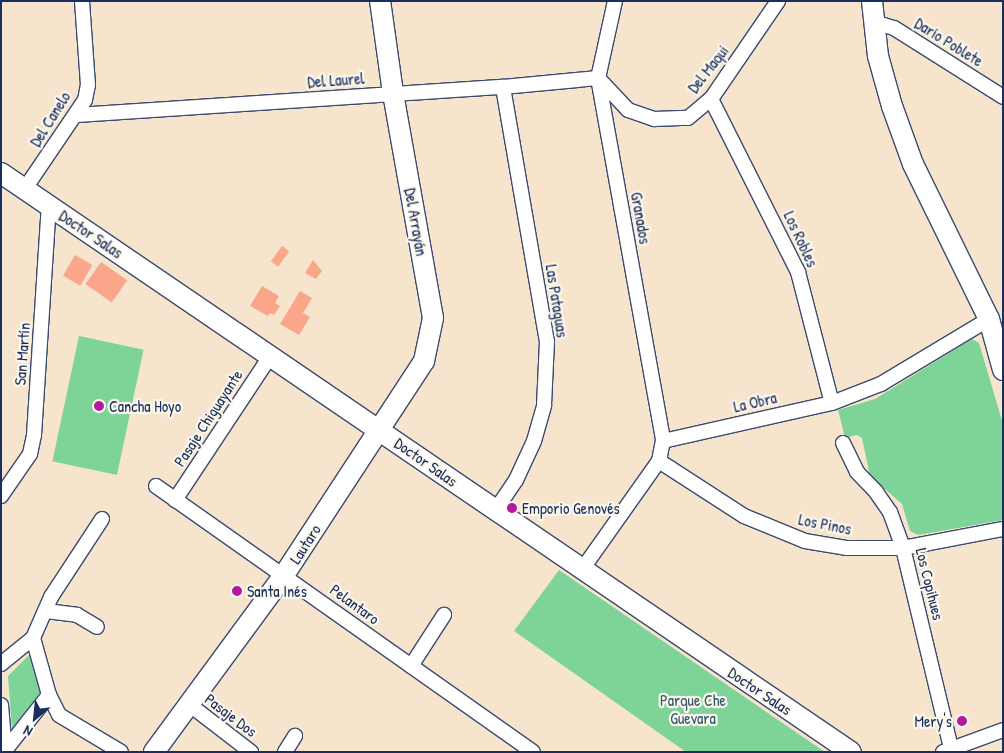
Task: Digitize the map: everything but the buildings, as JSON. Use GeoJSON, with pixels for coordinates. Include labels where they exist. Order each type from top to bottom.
{"type":"FeatureCollection","features":[{"type":"Feature","properties":{"kind":"main road","name":"Del Arrayán"},"geometry":{"type":"LineString","coordinates":[[380,1],[392,93],[433,318],[424,361],[380,430]]}},
{"type":"Feature","properties":{"kind":"main road"},"geometry":{"type":"LineString","coordinates":[[872,1],[878,56],[913,164],[989,319],[1003,370]]}},
{"type":"Feature","properties":{"kind":"main road","name":"Doctor Salas"},"geometry":{"type":"LineString","coordinates":[[1,173],[271,355],[581,571],[851,752]]}},
{"type":"Feature","properties":{"kind":"main road","name":"Lautaro"},"geometry":{"type":"LineString","coordinates":[[154,752],[284,575],[380,430]]}},
{"type":"Feature","properties":{"kind":"street","name":"Del Canelo"},"geometry":{"type":"LineString","coordinates":[[24,190],[77,115],[88,85],[82,1]]}},
{"type":"Feature","properties":{"kind":"street","name":"Granados"},"geometry":{"type":"LineString","coordinates":[[615,1],[598,78],[663,441]]}},
{"type":"Feature","properties":{"kind":"street","name":"Del Maqui"},"geometry":{"type":"LineString","coordinates":[[598,78],[628,110],[654,119],[688,118],[710,99],[778,1]]}},
{"type":"Feature","properties":{"kind":"street","name":"Darío Poblete"},"geometry":{"type":"LineString","coordinates":[[874,22],[894,28],[1003,97]]}},
{"type":"Feature","properties":{"kind":"street","name":"Del Laurel"},"geometry":{"type":"LineString","coordinates":[[77,115],[503,87],[598,78]]}},
{"type":"Feature","properties":{"kind":"street","name":"Las Pataguas"},"geometry":{"type":"LineString","coordinates":[[495,510],[516,480],[534,441],[544,405],[547,342],[503,87]]}},
{"type":"Feature","properties":{"kind":"street","name":"Los Robles"},"geometry":{"type":"LineString","coordinates":[[710,99],[798,272],[832,403]]}},
{"type":"Feature","properties":{"kind":"street","name":"San Martín"},"geometry":{"type":"LineString","coordinates":[[1,496],[30,454],[34,435],[49,206]]}},
{"type":"Feature","properties":{"kind":"street","name":"La Obra"},"geometry":{"type":"LineString","coordinates":[[663,441],[832,403],[881,384],[989,319]]}},
{"type":"Feature","properties":{"kind":"street","name":"Pasaje Chiguayante"},"geometry":{"type":"LineString","coordinates":[[175,500],[271,355]]}},
{"type":"Feature","properties":{"kind":"street"},"geometry":{"type":"LineString","coordinates":[[581,571],[658,461],[663,441]]}},
{"type":"Feature","properties":{"kind":"street","name":"Los Copihues"},"geometry":{"type":"LineString","coordinates":[[843,443],[857,472],[876,492],[890,512],[903,548],[947,750]]}},
{"type":"Feature","properties":{"kind":"street","name":"Los Pinos"},"geometry":{"type":"LineString","coordinates":[[658,461],[744,516],[775,531],[805,541],[847,548],[903,548],[1003,529]]}},
{"type":"Feature","properties":{"kind":"street","name":"Pelantaro"},"geometry":{"type":"LineString","coordinates":[[156,486],[533,752]]}},
{"type":"Feature","properties":{"kind":"street"},"geometry":{"type":"LineString","coordinates":[[1,664],[33,638],[51,597],[102,519]]}},
{"type":"Feature","properties":{"kind":"street"},"geometry":{"type":"LineString","coordinates":[[46,611],[77,615],[97,627]]}},
{"type":"Feature","properties":{"kind":"street"},"geometry":{"type":"LineString","coordinates":[[411,666],[444,615]]}},
{"type":"Feature","properties":{"kind":"street"},"geometry":{"type":"LineString","coordinates":[[33,638],[49,695],[60,715],[121,752]]}},
{"type":"Feature","properties":{"kind":"street"},"geometry":{"type":"LineString","coordinates":[[6,750],[49,695]]}},
{"type":"Feature","properties":{"kind":"street"},"geometry":{"type":"LineString","coordinates":[[1,705],[6,750]]}},
{"type":"Feature","properties":{"kind":"street","name":"Pasaje Dos"},"geometry":{"type":"LineString","coordinates":[[190,705],[251,752]]}},
{"type":"Feature","properties":{"kind":"street"},"geometry":{"type":"LineString","coordinates":[[947,750],[1003,730]]}},
{"type":"Feature","properties":{"kind":"street"},"geometry":{"type":"LineString","coordinates":[[285,752],[295,736]]}},
{"type":"Feature","properties":{"kind":"green space","name":"Cancha Hoyo"},"geometry":{"type":"Polygon","coordinates":[[[79,336],[144,350],[117,475],[52,461],[79,336]]]}},
{"type":"Feature","properties":{"kind":"green space"},"geometry":{"type":"Polygon","coordinates":[[[972,339],[979,343],[1003,424],[1003,520],[918,535],[910,531],[902,504],[870,476],[862,438],[857,435],[845,438],[838,410],[875,399],[972,339]]]}},
{"type":"Feature","properties":{"kind":"green space","name":"Parque Che Guevara"},"geometry":{"type":"Polygon","coordinates":[[[559,570],[825,752],[686,752],[514,631],[559,570]]]}},
{"type":"Feature","properties":{"kind":"green space"},"geometry":{"type":"Polygon","coordinates":[[[29,655],[41,691],[12,729],[8,676],[29,655]]]}},
{"type":"Feature","properties":{"kind":"place","name":"Cancha Hoyo"},"geometry":{"type":"Point","coordinates":[99,406]}},
{"type":"Feature","properties":{"kind":"place","name":"Emporio Genovés"},"geometry":{"type":"Point","coordinates":[512,508]}},
{"type":"Feature","properties":{"kind":"place","name":"Santa Inés"},"geometry":{"type":"Point","coordinates":[237,591]}},
{"type":"Feature","properties":{"kind":"place","name":"Mery's"},"geometry":{"type":"Point","coordinates":[962,721]}}]}
